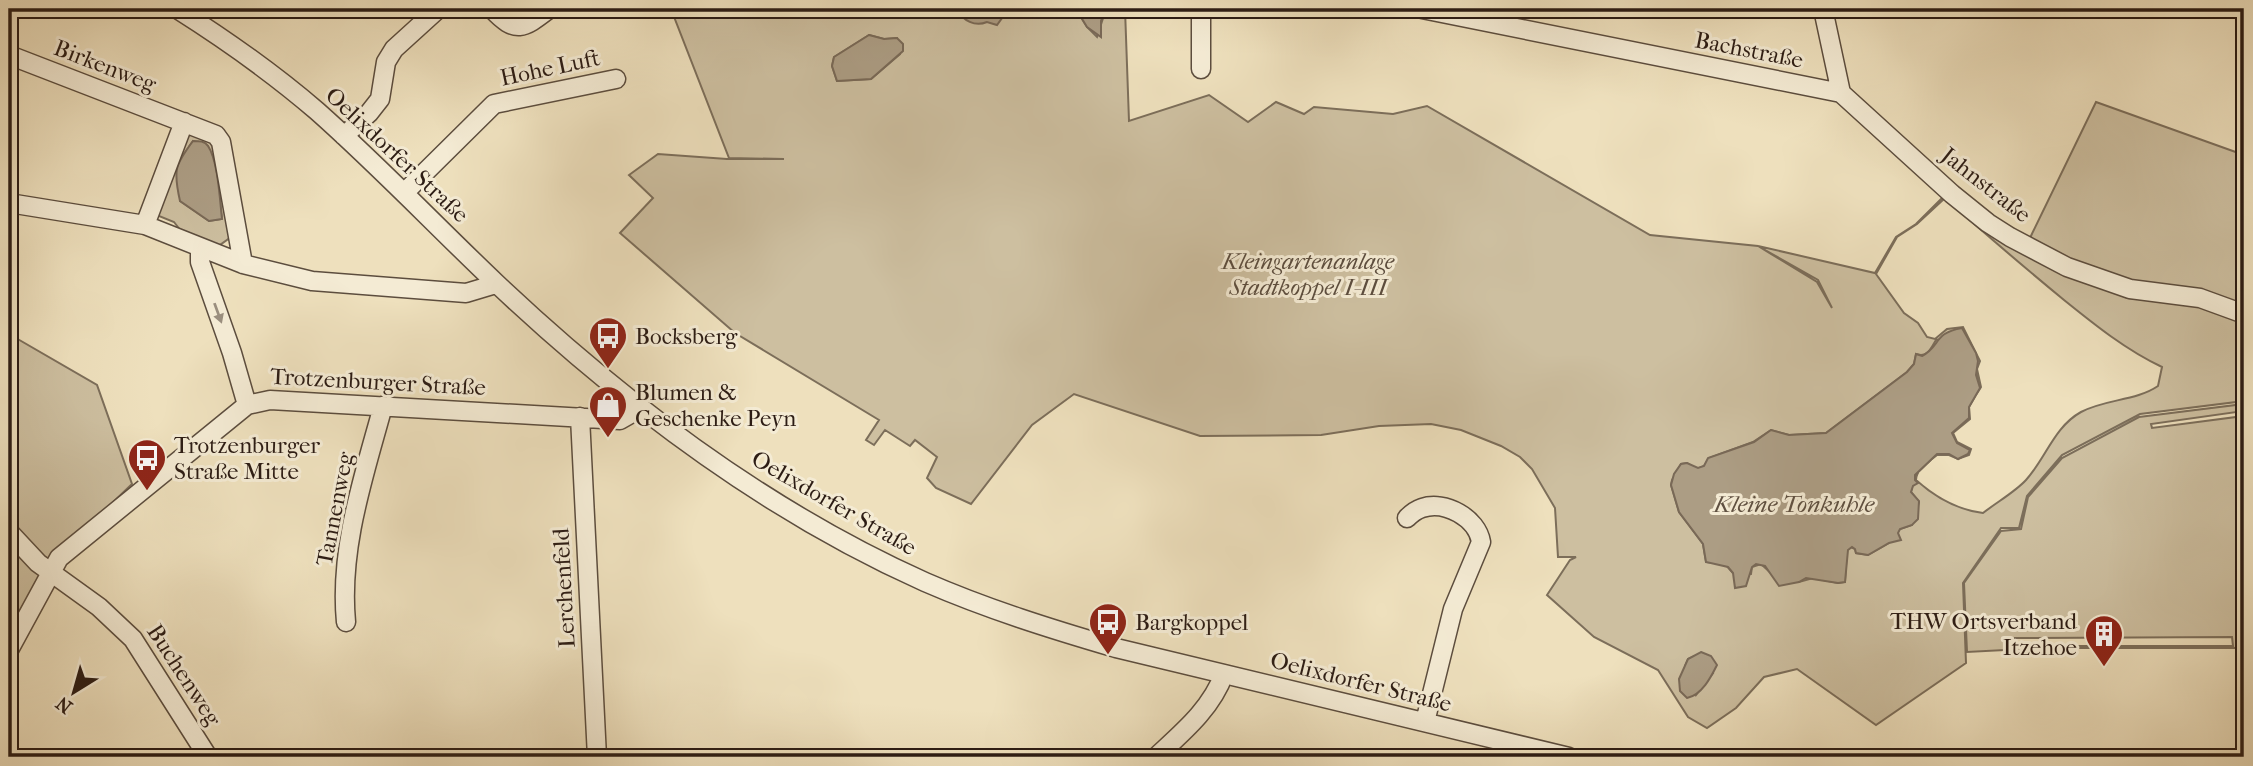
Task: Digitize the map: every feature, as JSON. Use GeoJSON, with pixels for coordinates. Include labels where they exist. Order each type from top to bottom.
{"type":"FeatureCollection","features":[{"type":"Feature","properties":{"kind":"street","name":"Oelixdorfer Straße"},"geometry":{"type":"LineString","coordinates":[[177,9],[265,71],[344,136],[496,284],[641,408],[741,480],[839,538],[925,582],[1057,631],[1569,757]]}},
{"type":"Feature","properties":{"kind":"street"},"geometry":{"type":"LineString","coordinates":[[344,136],[380,99],[386,62],[394,49],[438,9]]}},
{"type":"Feature","properties":{"kind":"street"},"geometry":{"type":"LineString","coordinates":[[492,9],[507,24],[520,27],[550,9]]}},
{"type":"Feature","properties":{"kind":"street"},"geometry":{"type":"LineString","coordinates":[[1201,9],[1201,69]]}},
{"type":"Feature","properties":{"kind":"street","name":"Bachstraße"},"geometry":{"type":"LineString","coordinates":[[1422,9],[1841,93]]}},
{"type":"Feature","properties":{"kind":"street"},"geometry":{"type":"LineString","coordinates":[[1823,9],[1841,93]]}},
{"type":"Feature","properties":{"kind":"street","name":"Birkenweg"},"geometry":{"type":"LineString","coordinates":[[9,55],[211,132],[220,142],[243,264]]}},
{"type":"Feature","properties":{"kind":"street","name":"Hohe Luft"},"geometry":{"type":"LineString","coordinates":[[404,193],[494,104],[616,79]]}},
{"type":"Feature","properties":{"kind":"street","name":"Jahnstraße"},"geometry":{"type":"LineString","coordinates":[[1841,93],[1952,194],[2010,237],[2067,267],[2130,289],[2200,298],[2244,314]]}},
{"type":"Feature","properties":{"kind":"street"},"geometry":{"type":"LineString","coordinates":[[145,225],[184,122]]}},
{"type":"Feature","properties":{"kind":"street"},"geometry":{"type":"LineString","coordinates":[[9,203],[145,225],[243,264],[288,277],[330,284],[466,293],[496,284]]}},
{"type":"Feature","properties":{"kind":"street"},"geometry":{"type":"LineString","coordinates":[[200,248],[200,261],[247,405]]}},
{"type":"Feature","properties":{"kind":"street","name":"Trotzenburger Straße"},"geometry":{"type":"LineString","coordinates":[[9,650],[51,570],[65,552],[247,405],[270,400],[620,420],[641,408]]}},
{"type":"Feature","properties":{"kind":"street","name":"Tannenweg"},"geometry":{"type":"LineString","coordinates":[[346,622],[345,596],[350,534],[383,406]]}},
{"type":"Feature","properties":{"kind":"street","name":"Lerchenfeld"},"geometry":{"type":"LineString","coordinates":[[580,417],[597,757]]}},
{"type":"Feature","properties":{"kind":"street"},"geometry":{"type":"LineString","coordinates":[[1407,518],[1424,507],[1447,509],[1472,522],[1480,538],[1478,554],[1453,609],[1425,722]]}},
{"type":"Feature","properties":{"kind":"street","name":"Buchenweg"},"geometry":{"type":"LineString","coordinates":[[9,532],[38,563],[51,570],[112,618],[133,639],[208,757]]}},
{"type":"Feature","properties":{"kind":"street"},"geometry":{"type":"LineString","coordinates":[[1156,757],[1206,708],[1218,692],[1224,674]]}},
{"type":"Feature","properties":{"kind":"green space","name":"Kleingartenanlage Stadtkoppel I-III"},"geometry":{"type":"Polygon","coordinates":[[[671,9],[957,9],[958,13],[987,22],[1002,18],[999,9],[1076,9],[1097,37],[1106,9],[1125,9],[1129,121],[1209,95],[1248,122],[1276,102],[1304,114],[1314,107],[1393,114],[1427,106],[1650,235],[1758,246],[1875,273],[1896,237],[1916,224],[1945,195],[2064,273],[2128,298],[2198,305],[2244,323],[2244,401],[2140,414],[2062,455],[2027,496],[2019,528],[2001,528],[1963,583],[1966,663],[1876,725],[1797,669],[1764,677],[1736,708],[1707,728],[1688,717],[1658,670],[1594,637],[1547,595],[1570,560],[1576,557],[1558,557],[1555,508],[1532,469],[1520,457],[1461,430],[1431,424],[1379,426],[1321,435],[1200,436],[1074,394],[1032,425],[971,504],[936,488],[927,478],[937,457],[915,440],[910,446],[885,430],[874,445],[866,440],[879,420],[735,333],[620,233],[653,198],[629,175],[658,154],[727,159],[784,159],[729,158],[671,9]],[[869,35],[834,57],[832,66],[837,81],[871,79],[900,54],[897,38],[884,39],[869,35]],[[1945,198],[1917,224],[1897,237],[1876,274],[1904,313],[1918,323],[1927,337],[1935,339],[1947,329],[1963,327],[1980,361],[1977,369],[1981,387],[1976,395],[1980,388],[1978,381],[1976,360],[1973,348],[1965,336],[1936,340],[1926,353],[1916,354],[1914,364],[1907,372],[1826,433],[1789,435],[1771,430],[1753,442],[1709,458],[1704,466],[1697,469],[1687,463],[1681,464],[1671,485],[1679,512],[1703,544],[1706,562],[1725,564],[1733,573],[1751,574],[1752,567],[1761,564],[1772,574],[1799,582],[1813,578],[1845,582],[1847,550],[1851,547],[1856,553],[1868,555],[1889,543],[1900,529],[1912,525],[1919,502],[1911,492],[1915,475],[1919,471],[1916,480],[1931,492],[1956,506],[1983,513],[2026,480],[2057,434],[2072,418],[2090,408],[2140,395],[2158,386],[2162,367],[2123,345],[2087,319],[1945,198]],[[1758,246],[1817,282],[1832,308],[1818,280],[1758,246]],[[1695,656],[1688,659],[1685,666],[1696,695],[1713,673],[1695,656]]]}},
{"type":"Feature","properties":{"kind":"green space"},"geometry":{"type":"Polygon","coordinates":[[[2096,102],[2244,155],[2244,306],[2131,282],[2068,261],[2028,242],[2096,102]]]}},
{"type":"Feature","properties":{"kind":"green space"},"geometry":{"type":"Polygon","coordinates":[[[200,134],[211,141],[216,151],[231,237],[217,247],[181,231],[174,222],[154,214],[186,135],[200,134]],[[193,141],[189,147],[180,201],[209,221],[222,219],[216,169],[208,146],[193,141]]]}},
{"type":"Feature","properties":{"kind":"green space"},"geometry":{"type":"Polygon","coordinates":[[[9,334],[97,385],[132,484],[57,556],[9,644],[9,334]]]}},
{"type":"Feature","properties":{"kind":"green space"},"geometry":{"type":"Polygon","coordinates":[[[2244,404],[2244,411],[2151,424],[2152,428],[2244,416],[2244,648],[2045,648],[1967,652],[1964,583],[2001,531],[2021,529],[2028,497],[2062,458],[2139,417],[2244,404]],[[2232,637],[2015,638],[2015,646],[2233,646],[2232,637]]]}},
{"type":"Feature","properties":{"kind":"green space"},"geometry":{"type":"Polygon","coordinates":[[[1969,407],[1970,419],[1953,433],[1957,442],[1971,449],[1969,455],[1958,459],[1964,448],[1953,439],[1952,432],[1969,418],[1969,407]]]}},
{"type":"Feature","properties":{"kind":"water"},"geometry":{"type":"Polygon","coordinates":[[[957,9],[999,9],[1002,18],[997,25],[987,22],[974,23],[963,17],[957,9]]]}},
{"type":"Feature","properties":{"kind":"water"},"geometry":{"type":"Polygon","coordinates":[[[1076,9],[1106,9],[1101,21],[1101,37],[1087,27],[1076,9]]]}},
{"type":"Feature","properties":{"kind":"water"},"geometry":{"type":"Polygon","coordinates":[[[869,35],[884,39],[897,38],[903,44],[903,51],[871,79],[837,81],[832,66],[834,57],[869,35]]]}},
{"type":"Feature","properties":{"kind":"water"},"geometry":{"type":"Polygon","coordinates":[[[193,141],[205,143],[211,152],[218,181],[222,219],[209,221],[180,201],[177,168],[193,141]]]}},
{"type":"Feature","properties":{"kind":"water","name":"Kleine Tonkuhle"},"geometry":{"type":"Polygon","coordinates":[[[1962,328],[1976,353],[1976,375],[1980,388],[1969,407],[1969,418],[1952,433],[1957,443],[1970,450],[1958,459],[1949,454],[1937,454],[1915,475],[1918,483],[1913,486],[1911,492],[1919,501],[1918,519],[1912,525],[1900,529],[1898,533],[1901,540],[1889,543],[1868,555],[1856,553],[1852,547],[1848,550],[1845,582],[1838,583],[1806,578],[1779,586],[1765,566],[1756,564],[1752,567],[1746,586],[1735,588],[1733,573],[1728,567],[1706,562],[1703,544],[1679,512],[1671,485],[1681,464],[1687,463],[1698,468],[1704,466],[1708,458],[1754,442],[1771,430],[1789,435],[1826,433],[1907,372],[1914,364],[1916,354],[1922,356],[1946,333],[1962,328]]]}},
{"type":"Feature","properties":{"kind":"water"},"geometry":{"type":"Polygon","coordinates":[[[1701,652],[1711,656],[1717,665],[1702,689],[1687,698],[1680,691],[1679,679],[1688,659],[1701,652]]]}},
{"type":"Feature","properties":{"kind":"place","name":"Bocksberg"},"geometry":{"type":"Point","coordinates":[608,370]}},
{"type":"Feature","properties":{"kind":"place","name":"Blumen & Geschenke Peyn"},"geometry":{"type":"Point","coordinates":[608,439]}},
{"type":"Feature","properties":{"kind":"place","name":"Trotzenburger Straße Mitte"},"geometry":{"type":"Point","coordinates":[147,492]}},
{"type":"Feature","properties":{"kind":"place","name":"Bargkoppel"},"geometry":{"type":"Point","coordinates":[1108,656]}},
{"type":"Feature","properties":{"kind":"place","name":"THW Ortsverband Itzehoe"},"geometry":{"type":"Point","coordinates":[2104,668]}}]}
